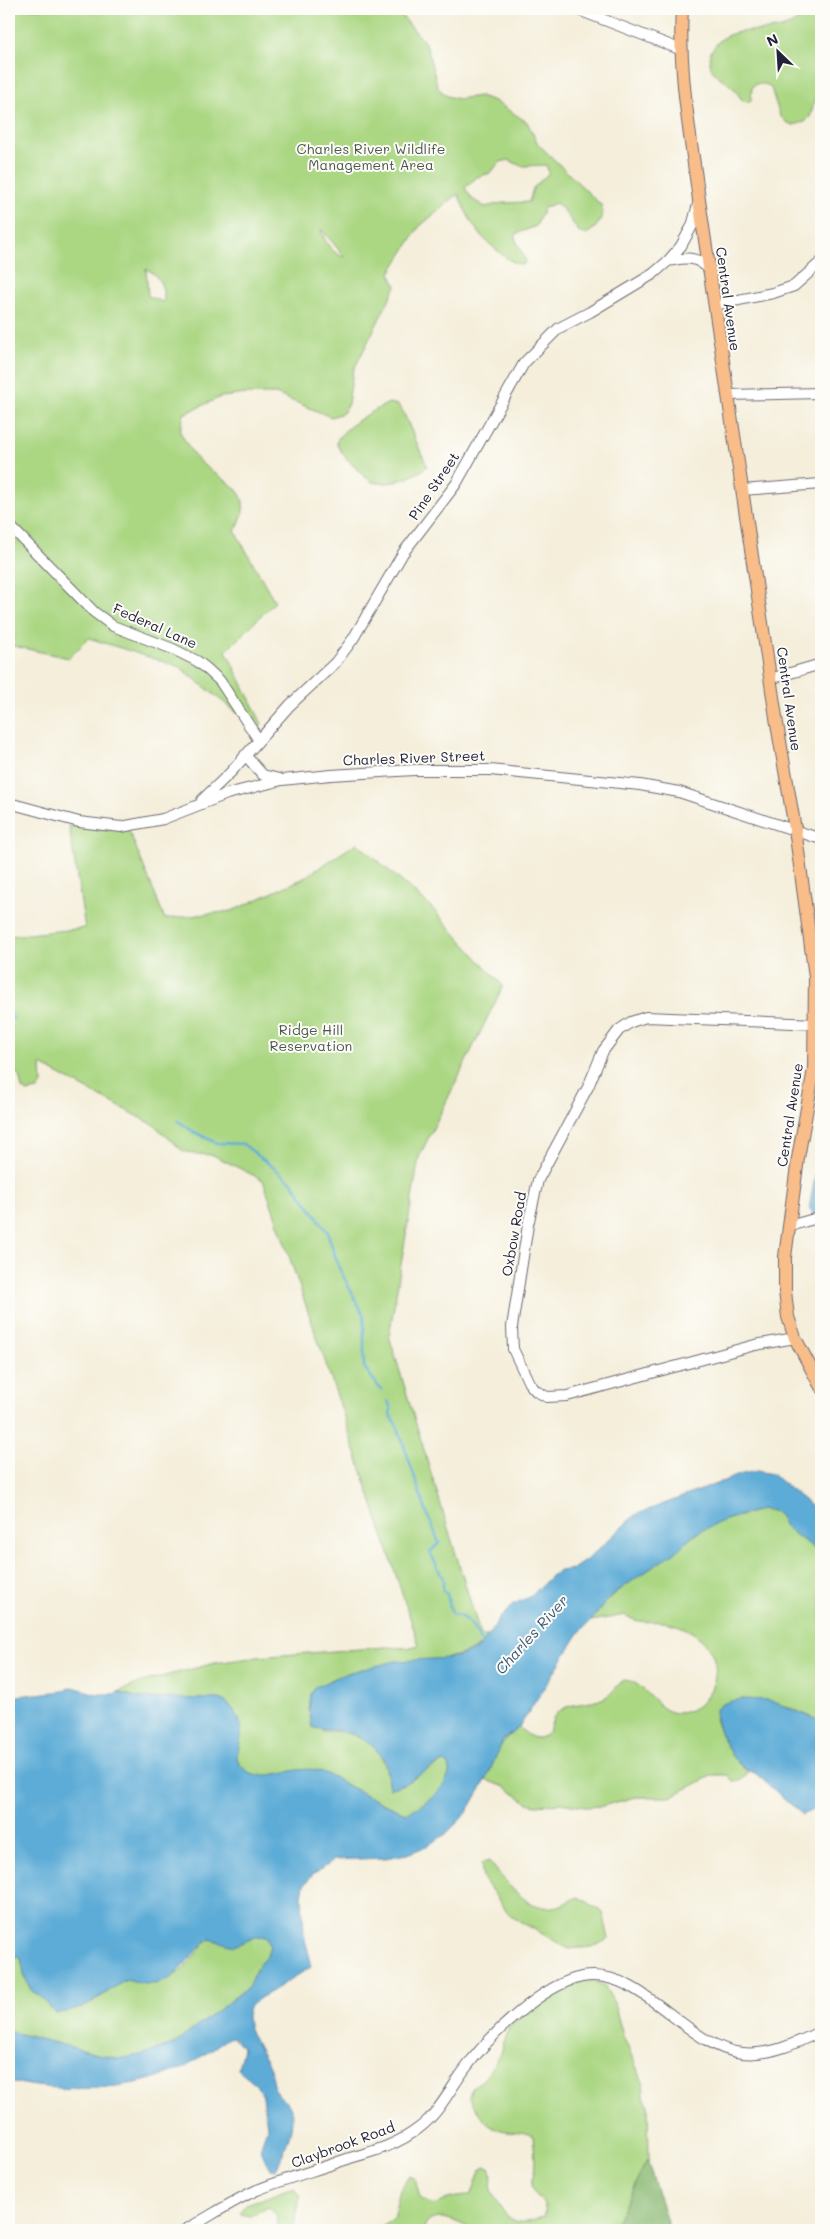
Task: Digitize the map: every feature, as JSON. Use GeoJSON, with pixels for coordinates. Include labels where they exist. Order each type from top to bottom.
{"type":"FeatureCollection","features":[{"type":"Feature","properties":{"kind":"main road","name":"Central Avenue"},"geometry":{"type":"LineString","coordinates":[[682,9],[682,50],[699,200],[770,679],[795,829],[814,977],[816,1024],[814,1069],[798,1158],[785,1257],[784,1292],[788,1317],[795,1338],[821,1387]]}},
{"type":"Feature","properties":{"kind":"street"},"geometry":{"type":"LineString","coordinates":[[576,9],[682,50]]}},
{"type":"Feature","properties":{"kind":"street","name":"Pine Street"},"geometry":{"type":"LineString","coordinates":[[194,806],[215,789],[294,700],[335,663],[348,645],[403,553],[456,484],[524,363],[559,328],[645,279],[668,261],[681,246],[692,226],[699,200]]}},
{"type":"Feature","properties":{"kind":"street"},"geometry":{"type":"LineString","coordinates":[[668,261],[690,258],[699,260],[709,269]]}},
{"type":"Feature","properties":{"kind":"street"},"geometry":{"type":"LineString","coordinates":[[714,305],[773,293],[794,286],[821,262]]}},
{"type":"Feature","properties":{"kind":"street"},"geometry":{"type":"LineString","coordinates":[[728,395],[821,393]]}},
{"type":"Feature","properties":{"kind":"street"},"geometry":{"type":"LineString","coordinates":[[742,490],[821,484]]}},
{"type":"Feature","properties":{"kind":"street","name":"Federal Lane"},"geometry":{"type":"LineString","coordinates":[[9,525],[100,616],[113,626],[173,649],[197,661],[220,680],[258,739]]}},
{"type":"Feature","properties":{"kind":"street"},"geometry":{"type":"LineString","coordinates":[[770,679],[821,664]]}},
{"type":"Feature","properties":{"kind":"street"},"geometry":{"type":"LineString","coordinates":[[245,755],[264,775],[282,780]]}},
{"type":"Feature","properties":{"kind":"street","name":"Charles River Street"},"geometry":{"type":"LineString","coordinates":[[9,803],[79,822],[121,827],[163,819],[227,794],[282,780],[336,774],[457,768],[546,774],[640,784],[679,792],[821,839]]}},
{"type":"Feature","properties":{"kind":"street","name":"Oxbow Road"},"geometry":{"type":"LineString","coordinates":[[795,1338],[755,1345],[567,1396],[547,1397],[536,1391],[529,1383],[513,1348],[512,1327],[528,1225],[538,1180],[588,1087],[603,1051],[619,1030],[646,1016],[816,1024]]}},
{"type":"Feature","properties":{"kind":"street"},"geometry":{"type":"LineString","coordinates":[[789,1226],[821,1217]]}},
{"type":"Feature","properties":{"kind":"street","name":"Claybrook Road"},"geometry":{"type":"LineString","coordinates":[[185,2230],[234,2201],[258,2190],[378,2150],[410,2135],[443,2104],[465,2068],[485,2046],[536,1998],[564,1982],[582,1977],[598,1976],[612,1978],[648,1998],[709,2040],[742,2053],[768,2052],[796,2044],[821,2031]]}},
{"type":"Feature","properties":{"kind":"green space","name":"Charles River Wildlife Management Area"},"geometry":{"type":"Polygon","coordinates":[[[9,9],[396,9],[426,44],[438,88],[447,96],[458,99],[480,96],[494,101],[527,122],[538,144],[602,206],[602,219],[594,229],[586,234],[580,233],[562,208],[556,203],[544,208],[536,226],[516,234],[515,238],[526,262],[522,265],[506,258],[478,232],[458,194],[419,227],[390,273],[396,286],[353,371],[348,404],[343,413],[331,417],[276,394],[246,394],[221,397],[184,414],[180,432],[194,454],[208,469],[235,488],[241,496],[243,505],[242,517],[235,531],[275,602],[226,651],[262,724],[257,729],[180,667],[89,638],[69,658],[9,645],[9,9]],[[509,160],[500,162],[490,173],[477,177],[465,188],[472,199],[485,207],[502,203],[529,202],[533,188],[549,173],[546,165],[521,166],[509,160]],[[321,230],[327,243],[336,253],[345,257],[321,230]],[[146,269],[148,296],[162,302],[164,300],[160,282],[154,274],[146,269]]]}},
{"type":"Feature","properties":{"kind":"green space"},"geometry":{"type":"Polygon","coordinates":[[[809,9],[821,9],[821,79],[810,117],[805,122],[793,125],[786,122],[780,116],[771,88],[765,84],[755,84],[752,88],[751,100],[749,102],[743,101],[732,87],[714,73],[710,65],[710,53],[723,38],[743,32],[789,26],[809,9]]]}},
{"type":"Feature","properties":{"kind":"green space"},"geometry":{"type":"Polygon","coordinates":[[[389,403],[398,405],[404,414],[427,466],[402,480],[379,483],[369,480],[345,457],[337,445],[337,441],[345,430],[368,414],[389,403]]]}},
{"type":"Feature","properties":{"kind":"green space","name":"Ridge Hill Reservation"},"geometry":{"type":"Polygon","coordinates":[[[69,826],[97,829],[128,828],[165,919],[232,911],[302,879],[357,843],[429,905],[503,986],[419,1157],[389,1336],[481,1636],[487,1636],[481,1645],[468,1652],[451,1657],[411,1664],[362,1669],[326,1682],[323,1731],[348,1734],[359,1737],[368,1743],[382,1759],[388,1784],[417,1775],[444,1762],[449,1765],[449,1773],[442,1787],[420,1806],[406,1813],[319,1771],[305,1769],[272,1775],[252,1774],[237,1759],[238,1719],[229,1705],[220,1699],[139,1698],[118,1692],[142,1682],[215,1663],[258,1657],[385,1647],[407,1648],[419,1645],[263,1180],[213,1155],[194,1154],[183,1151],[154,1125],[41,1065],[42,1084],[38,1090],[28,1092],[22,1089],[19,1075],[9,1068],[9,936],[85,928],[69,826]]]}},
{"type":"Feature","properties":{"kind":"green space"},"geometry":{"type":"Polygon","coordinates":[[[762,1509],[773,1511],[779,1515],[786,1528],[821,1553],[821,1721],[785,1706],[732,1702],[723,1704],[715,1719],[732,1755],[748,1772],[740,1781],[733,1781],[728,1775],[713,1775],[670,1797],[635,1797],[602,1806],[585,1807],[560,1803],[536,1805],[528,1803],[505,1787],[486,1780],[501,1745],[519,1727],[532,1737],[542,1737],[548,1732],[554,1717],[559,1711],[569,1706],[604,1698],[624,1680],[639,1686],[670,1712],[686,1712],[701,1702],[707,1696],[713,1683],[714,1660],[710,1650],[703,1641],[693,1633],[669,1623],[641,1621],[625,1615],[591,1621],[599,1610],[619,1591],[673,1553],[700,1531],[716,1523],[762,1509]]]}},
{"type":"Feature","properties":{"kind":"green space"},"geometry":{"type":"Polygon","coordinates":[[[489,1861],[508,1885],[533,1904],[553,1907],[578,1897],[589,1903],[603,1913],[609,1939],[592,1947],[569,1949],[509,1915],[483,1878],[481,1864],[489,1861]]]}},
{"type":"Feature","properties":{"kind":"green space"},"geometry":{"type":"Polygon","coordinates":[[[258,1936],[267,1937],[270,1945],[267,1956],[257,1967],[248,1987],[173,2045],[141,2055],[117,2059],[9,2031],[9,1958],[17,1956],[21,1958],[24,1975],[31,1990],[42,1998],[55,2013],[75,2010],[84,2006],[126,1980],[152,1980],[177,1974],[210,1939],[234,1942],[258,1936]]]}},
{"type":"Feature","properties":{"kind":"green space"},"geometry":{"type":"Polygon","coordinates":[[[585,1981],[594,1981],[604,1985],[614,2003],[623,2036],[643,2082],[644,2096],[648,2106],[649,2158],[643,2181],[657,2230],[473,2230],[453,2221],[439,2218],[427,2223],[423,2230],[378,2229],[393,2219],[400,2190],[409,2176],[415,2179],[420,2198],[430,2204],[437,2204],[451,2198],[472,2194],[480,2170],[485,2167],[490,2168],[492,2174],[492,2192],[502,2210],[512,2219],[517,2222],[523,2222],[545,2215],[544,2205],[532,2189],[531,2184],[535,2163],[533,2136],[523,2132],[506,2131],[493,2127],[483,2118],[469,2097],[472,2087],[484,2079],[502,2051],[503,2042],[510,2025],[536,2004],[563,1988],[585,1981]]]}},
{"type":"Feature","properties":{"kind":"green space"},"geometry":{"type":"Polygon","coordinates":[[[647,2160],[670,2230],[612,2230],[647,2160]]]}},
{"type":"Feature","properties":{"kind":"green space"},"geometry":{"type":"Polygon","coordinates":[[[295,2189],[300,2197],[293,2230],[277,2230],[277,2216],[269,2207],[250,2216],[240,2214],[246,2204],[295,2189]]]}},
{"type":"Feature","properties":{"kind":"water"},"geometry":{"type":"Polygon","coordinates":[[[821,1159],[821,1214],[815,1215],[809,1209],[818,1161],[821,1159]]]}},
{"type":"Feature","properties":{"kind":"water","name":"Charles River"},"geometry":{"type":"Polygon","coordinates":[[[757,1471],[772,1474],[815,1509],[821,1511],[821,1553],[786,1528],[779,1515],[773,1511],[762,1509],[725,1520],[694,1534],[681,1548],[609,1598],[579,1633],[519,1727],[503,1740],[486,1780],[466,1814],[446,1834],[425,1847],[407,1854],[385,1858],[334,1860],[313,1874],[304,1885],[302,1896],[304,1936],[311,1967],[252,2003],[247,2019],[252,2036],[270,2069],[275,2089],[278,2095],[290,2106],[292,2115],[289,2136],[275,2170],[270,2169],[260,2149],[267,2127],[263,2096],[255,2083],[238,2069],[243,2048],[233,2037],[228,2038],[186,2066],[145,2081],[99,2088],[75,2089],[52,2088],[9,2081],[9,2031],[117,2059],[141,2055],[173,2045],[248,1987],[257,1967],[267,1956],[270,1945],[267,1937],[258,1936],[234,1946],[210,1939],[167,1980],[157,1984],[143,1984],[126,1980],[84,2006],[75,2010],[55,2013],[42,1998],[31,1990],[24,1975],[21,1958],[17,1956],[9,1958],[9,1697],[63,1691],[73,1687],[97,1694],[114,1694],[118,1692],[139,1698],[220,1699],[231,1707],[238,1717],[241,1736],[237,1759],[252,1774],[272,1775],[305,1769],[319,1771],[406,1813],[420,1806],[442,1787],[449,1773],[449,1765],[444,1762],[404,1784],[390,1788],[385,1762],[373,1746],[361,1738],[348,1733],[312,1727],[309,1711],[311,1694],[315,1687],[347,1673],[396,1661],[449,1658],[460,1656],[480,1647],[501,1617],[514,1604],[531,1596],[551,1576],[560,1571],[573,1569],[589,1558],[635,1515],[742,1474],[757,1471]]]}},
{"type":"Feature","properties":{"kind":"water"},"geometry":{"type":"Polygon","coordinates":[[[742,1699],[769,1700],[821,1721],[821,1809],[816,1808],[803,1815],[755,1773],[740,1765],[733,1757],[719,1728],[715,1711],[723,1704],[742,1699]]]}},
{"type":"Feature","properties":{"kind":"waterway"},"geometry":{"type":"LineString","coordinates":[[9,1011],[13,1019]]}},
{"type":"Feature","properties":{"kind":"waterway"},"geometry":{"type":"LineString","coordinates":[[178,1121],[194,1132],[217,1143],[243,1144],[292,1182],[327,1231],[339,1268],[364,1316],[364,1367],[381,1390]]}},
{"type":"Feature","properties":{"kind":"waterway"},"geometry":{"type":"LineString","coordinates":[[388,1401],[391,1409],[390,1414],[398,1428],[439,1543],[430,1552],[443,1579],[443,1590],[447,1594],[452,1614],[464,1618],[472,1625],[483,1646]]}}]}
